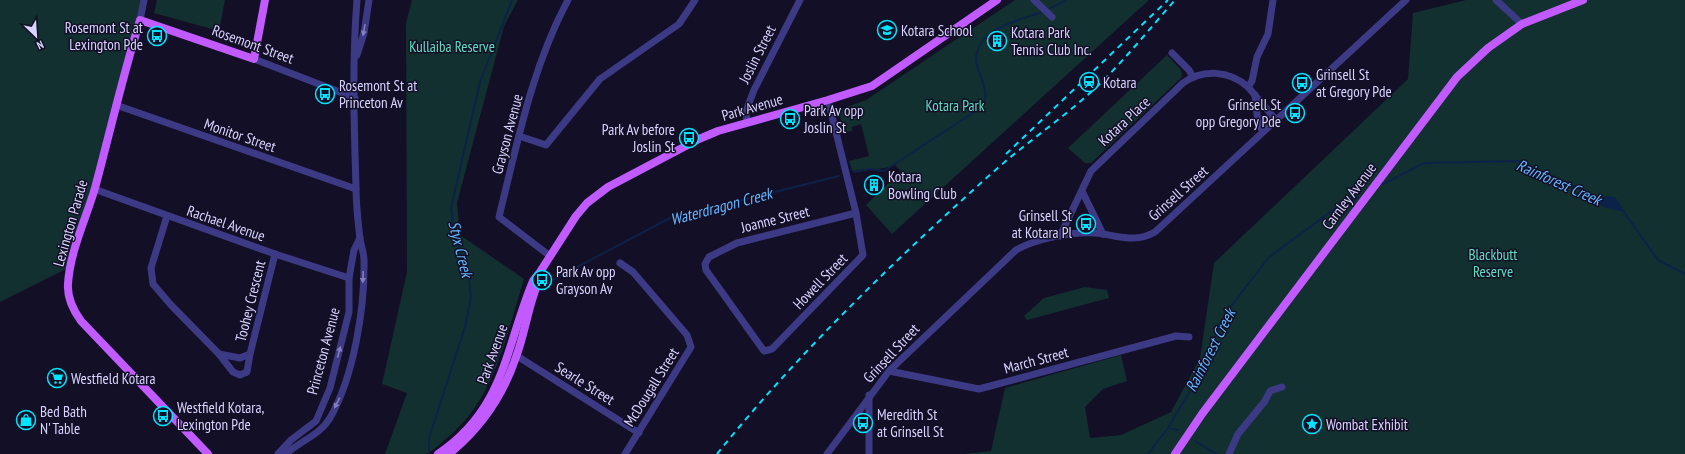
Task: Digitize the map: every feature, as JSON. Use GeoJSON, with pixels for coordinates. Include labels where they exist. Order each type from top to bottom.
{"type":"FeatureCollection","features":[{"type":"Feature","properties":{"kind":"main road"},"geometry":{"type":"LineString","coordinates":[[254,59],[265,0]]}},
{"type":"Feature","properties":{"kind":"main road","name":"Park Avenue"},"geometry":{"type":"LineString","coordinates":[[438,454],[467,429],[479,416],[502,374],[520,315],[533,281],[576,216],[595,195],[699,139],[718,131],[872,86],[998,0]]}},
{"type":"Feature","properties":{"kind":"main road","name":"Carnley Avenue"},"geometry":{"type":"LineString","coordinates":[[1175,454],[1202,414],[1442,96],[1472,61],[1522,24],[1584,0]]}},
{"type":"Feature","properties":{"kind":"main road","name":"Rosemont Street"},"geometry":{"type":"LineString","coordinates":[[140,20],[254,59]]}},
{"type":"Feature","properties":{"kind":"main road","name":"Lexington Parade"},"geometry":{"type":"LineString","coordinates":[[140,20],[94,189],[70,267],[68,285],[71,304],[81,321],[208,454]]}},
{"type":"Feature","properties":{"kind":"main road","name":"Park Avenue"},"geometry":{"type":"LineString","coordinates":[[449,454],[472,433],[490,411],[503,389],[517,356],[540,272]]}},
{"type":"Feature","properties":{"kind":"main road"},"geometry":{"type":"LineString","coordinates":[[494,391],[501,383],[511,361],[517,356],[515,349],[521,325],[520,315]]}},
{"type":"Feature","properties":{"kind":"street","name":"Lexington Parade"},"geometry":{"type":"LineString","coordinates":[[140,20],[144,0]]}},
{"type":"Feature","properties":{"kind":"street","name":"Princeton Avenue"},"geometry":{"type":"LineString","coordinates":[[286,454],[320,430],[329,419],[342,393],[357,339],[362,299],[364,258],[360,238],[356,189],[354,35],[357,0]]}},
{"type":"Feature","properties":{"kind":"street","name":"Princeton Avenue"},"geometry":{"type":"LineString","coordinates":[[355,59],[364,33],[369,0]]}},
{"type":"Feature","properties":{"kind":"street","name":"Grayson Avenue"},"geometry":{"type":"LineString","coordinates":[[550,256],[499,217],[519,136],[543,55],[554,27],[568,0]]}},
{"type":"Feature","properties":{"kind":"street"},"geometry":{"type":"LineString","coordinates":[[519,136],[546,145],[600,79],[679,24],[695,0]]}},
{"type":"Feature","properties":{"kind":"street","name":"Joslin Street"},"geometry":{"type":"LineString","coordinates":[[747,123],[746,110],[754,90],[800,0]]}},
{"type":"Feature","properties":{"kind":"street"},"geometry":{"type":"LineString","coordinates":[[1034,0],[1052,17]]}},
{"type":"Feature","properties":{"kind":"street"},"geometry":{"type":"LineString","coordinates":[[1248,87],[1252,81],[1257,57],[1268,34],[1273,0]]}},
{"type":"Feature","properties":{"kind":"street","name":"Grinsell Street"},"geometry":{"type":"LineString","coordinates":[[827,454],[889,371],[1016,250],[1060,236],[1083,233],[1103,234],[1132,239],[1145,237],[1155,232],[1406,0]]}},
{"type":"Feature","properties":{"kind":"street"},"geometry":{"type":"LineString","coordinates":[[1496,0],[1522,24]]}},
{"type":"Feature","properties":{"kind":"street"},"geometry":{"type":"LineString","coordinates":[[1172,53],[1189,70],[1193,77]]}},
{"type":"Feature","properties":{"kind":"street","name":"Rosemont Street"},"geometry":{"type":"LineString","coordinates":[[254,59],[355,98]]}},
{"type":"Feature","properties":{"kind":"street","name":"Kotara Place"},"geometry":{"type":"LineString","coordinates":[[1060,236],[1088,176],[1097,163],[1183,83],[1193,77],[1206,73],[1224,74],[1242,82],[1276,120]]}},
{"type":"Feature","properties":{"kind":"street"},"geometry":{"type":"LineString","coordinates":[[1255,95],[1258,124],[1264,131]]}},
{"type":"Feature","properties":{"kind":"street","name":"Howell Street"},"geometry":{"type":"LineString","coordinates":[[705,262],[706,270],[762,350],[767,352],[772,349],[863,255],[856,213],[828,100]]}},
{"type":"Feature","properties":{"kind":"street","name":"Monitor Street"},"geometry":{"type":"LineString","coordinates":[[116,105],[356,189]]}},
{"type":"Feature","properties":{"kind":"street","name":"Rachael Avenue"},"geometry":{"type":"LineString","coordinates":[[94,189],[275,254],[349,278]]}},
{"type":"Feature","properties":{"kind":"street"},"geometry":{"type":"LineString","coordinates":[[1082,191],[1103,234]]}},
{"type":"Feature","properties":{"kind":"street","name":"Joanne Street"},"geometry":{"type":"LineString","coordinates":[[705,262],[712,254],[736,242],[856,213]]}},
{"type":"Feature","properties":{"kind":"street","name":"Toohey Crescent"},"geometry":{"type":"LineString","coordinates":[[167,216],[151,268],[153,284],[171,305],[219,354],[233,372],[240,375],[246,372],[275,254]]}},
{"type":"Feature","properties":{"kind":"street","name":"Princeton Avenue"},"geometry":{"type":"LineString","coordinates":[[278,454],[291,440],[316,421],[330,388],[349,312],[349,278],[354,250],[360,238]]}},
{"type":"Feature","properties":{"kind":"street"},"geometry":{"type":"LineString","coordinates":[[698,260],[705,262]]}},
{"type":"Feature","properties":{"kind":"street","name":"McDougall Street"},"geometry":{"type":"LineString","coordinates":[[620,263],[633,272],[687,335],[691,344],[689,352],[625,454]]}},
{"type":"Feature","properties":{"kind":"street","name":"March Street"},"geometry":{"type":"LineString","coordinates":[[889,371],[979,389],[1176,336],[1189,337]]}},
{"type":"Feature","properties":{"kind":"street","name":"Toohey Crescent"},"geometry":{"type":"LineString","coordinates":[[219,354],[240,358],[250,354]]}},
{"type":"Feature","properties":{"kind":"street","name":"Searle Street"},"geometry":{"type":"LineString","coordinates":[[517,356],[639,433]]}},
{"type":"Feature","properties":{"kind":"street"},"geometry":{"type":"LineString","coordinates":[[1229,454],[1238,434],[1265,401],[1270,391],[1282,387]]}},
{"type":"Feature","properties":{"kind":"street"},"geometry":{"type":"LineString","coordinates":[[869,396],[869,454]]}},
{"type":"Feature","properties":{"kind":"green space"},"geometry":{"type":"Polygon","coordinates":[[[0,0],[144,0],[70,267],[0,302],[0,0]]]}},
{"type":"Feature","properties":{"kind":"green space"},"geometry":{"type":"Polygon","coordinates":[[[157,0],[225,0],[219,31],[154,13],[157,0]]]}},
{"type":"Feature","properties":{"kind":"green space","name":"Kullaiba Reserve"},"geometry":{"type":"Polygon","coordinates":[[[412,0],[518,0],[504,26],[457,203],[460,235],[524,279],[497,365],[488,386],[477,405],[447,438],[431,451],[425,454],[385,454],[407,393],[382,384],[407,272],[406,23],[412,0]]]}},
{"type":"Feature","properties":{"kind":"green space","name":"Kotara Park"},"geometry":{"type":"Polygon","coordinates":[[[1015,0],[1149,0],[892,234],[866,205],[901,171],[895,165],[884,168],[852,171],[849,161],[869,156],[861,124],[852,127],[852,131],[844,132],[839,113],[841,109],[866,100],[1015,0]]]}},
{"type":"Feature","properties":{"kind":"green space","name":"Blackbutt Reserve"},"geometry":{"type":"Polygon","coordinates":[[[1466,0],[1685,0],[1685,454],[964,454],[991,451],[1005,388],[1121,355],[1127,381],[1103,389],[1085,407],[1090,438],[1121,435],[1171,412],[1200,358],[1214,263],[1408,79],[1413,13],[1466,0]]]}},
{"type":"Feature","properties":{"kind":"green space"},"geometry":{"type":"Polygon","coordinates":[[[1167,55],[1181,70],[1182,77],[1091,163],[1085,163],[1068,148],[1167,55]]]}},
{"type":"Feature","properties":{"kind":"green space"},"geometry":{"type":"Polygon","coordinates":[[[1085,287],[1107,290],[1109,298],[1027,320],[1024,316],[1044,298],[1085,287]]]}},
{"type":"Feature","properties":{"kind":"water"},"geometry":{"type":"Polygon","coordinates":[[[1605,196],[1615,197],[1625,212],[1606,208],[1597,203],[1600,198],[1605,196]]]}},
{"type":"Feature","properties":{"kind":"waterway","name":"Styx Creek"},"geometry":{"type":"LineString","coordinates":[[429,453],[429,438],[465,327],[471,297],[468,269],[454,234],[451,208],[480,82],[512,0]]}},
{"type":"Feature","properties":{"kind":"waterway","name":"Waterdragon Creek"},"geometry":{"type":"LineString","coordinates":[[1051,8],[1067,0]]}},
{"type":"Feature","properties":{"kind":"waterway","name":"Waterdragon Creek"},"geometry":{"type":"LineString","coordinates":[[854,172],[870,169],[884,171],[982,107],[985,100],[985,94],[976,60],[978,49],[983,40],[1000,27],[1042,12]]}},
{"type":"Feature","properties":{"kind":"waterway","name":"Rainforest Creek"},"geometry":{"type":"LineString","coordinates":[[1383,184],[1424,163],[1519,161],[1602,199]]}},
{"type":"Feature","properties":{"kind":"waterway","name":"Waterdragon Creek"},"geometry":{"type":"LineString","coordinates":[[545,284],[670,218],[839,176]]}},
{"type":"Feature","properties":{"kind":"waterway","name":"Rainforest Creek"},"geometry":{"type":"LineString","coordinates":[[1148,454],[1168,428],[1197,379],[1225,314],[1269,257],[1337,207],[1358,197]]}},
{"type":"Feature","properties":{"kind":"waterway","name":"Rainforest Creek"},"geometry":{"type":"LineString","coordinates":[[1623,211],[1658,260],[1685,274]]}},
{"type":"Feature","properties":{"kind":"waterway"},"geometry":{"type":"LineString","coordinates":[[1168,428],[1178,430]]}},
{"type":"Feature","properties":{"kind":"waterway"},"geometry":{"type":"LineString","coordinates":[[1195,441],[1216,454]]}},
{"type":"Feature","properties":{"kind":"railway"},"geometry":{"type":"LineString","coordinates":[[1006,154],[1168,0]]}},
{"type":"Feature","properties":{"kind":"railway"},"geometry":{"type":"LineString","coordinates":[[717,454],[781,379],[848,308],[992,173],[1095,88],[1130,52],[1175,0]]}},
{"type":"Feature","properties":{"kind":"place","name":"Kotara School"},"geometry":{"type":"Point","coordinates":[887,30]}},
{"type":"Feature","properties":{"kind":"place","name":"Rosemont St at Lexington Pde"},"geometry":{"type":"Point","coordinates":[157,36]}},
{"type":"Feature","properties":{"kind":"place","name":"Kotara Park Tennis Club Inc."},"geometry":{"type":"Point","coordinates":[997,41]}},
{"type":"Feature","properties":{"kind":"place","name":"Kotara"},"geometry":{"type":"Point","coordinates":[1089,82]}},
{"type":"Feature","properties":{"kind":"place","name":"Grinsell St at Gregory Pde"},"geometry":{"type":"Point","coordinates":[1302,83]}},
{"type":"Feature","properties":{"kind":"place","name":"Rosemont St at Princeton Av"},"geometry":{"type":"Point","coordinates":[325,94]}},
{"type":"Feature","properties":{"kind":"place","name":"Grinsell St opp Gregory Pde"},"geometry":{"type":"Point","coordinates":[1295,113]}},
{"type":"Feature","properties":{"kind":"place","name":"Park Av opp Joslin St"},"geometry":{"type":"Point","coordinates":[790,119]}},
{"type":"Feature","properties":{"kind":"place","name":"Park Av before Joslin St"},"geometry":{"type":"Point","coordinates":[689,138]}},
{"type":"Feature","properties":{"kind":"place","name":"Kotara Bowling Club"},"geometry":{"type":"Point","coordinates":[874,185]}},
{"type":"Feature","properties":{"kind":"place","name":"Grinsell St at Kotara Pl"},"geometry":{"type":"Point","coordinates":[1086,224]}},
{"type":"Feature","properties":{"kind":"place","name":"Park Av opp Grayson Av"},"geometry":{"type":"Point","coordinates":[542,280]}},
{"type":"Feature","properties":{"kind":"place","name":"Westfield Kotara"},"geometry":{"type":"Point","coordinates":[57,378]}},
{"type":"Feature","properties":{"kind":"place","name":"Westfield Kotara, Lexington Pde"},"geometry":{"type":"Point","coordinates":[163,416]}},
{"type":"Feature","properties":{"kind":"place","name":"Bed Bath N' Table"},"geometry":{"type":"Point","coordinates":[26,420]}},
{"type":"Feature","properties":{"kind":"place","name":"Meredith St at Grinsell St"},"geometry":{"type":"Point","coordinates":[863,423]}},
{"type":"Feature","properties":{"kind":"place","name":"Wombat Exhibit"},"geometry":{"type":"Point","coordinates":[1312,424]}}]}
